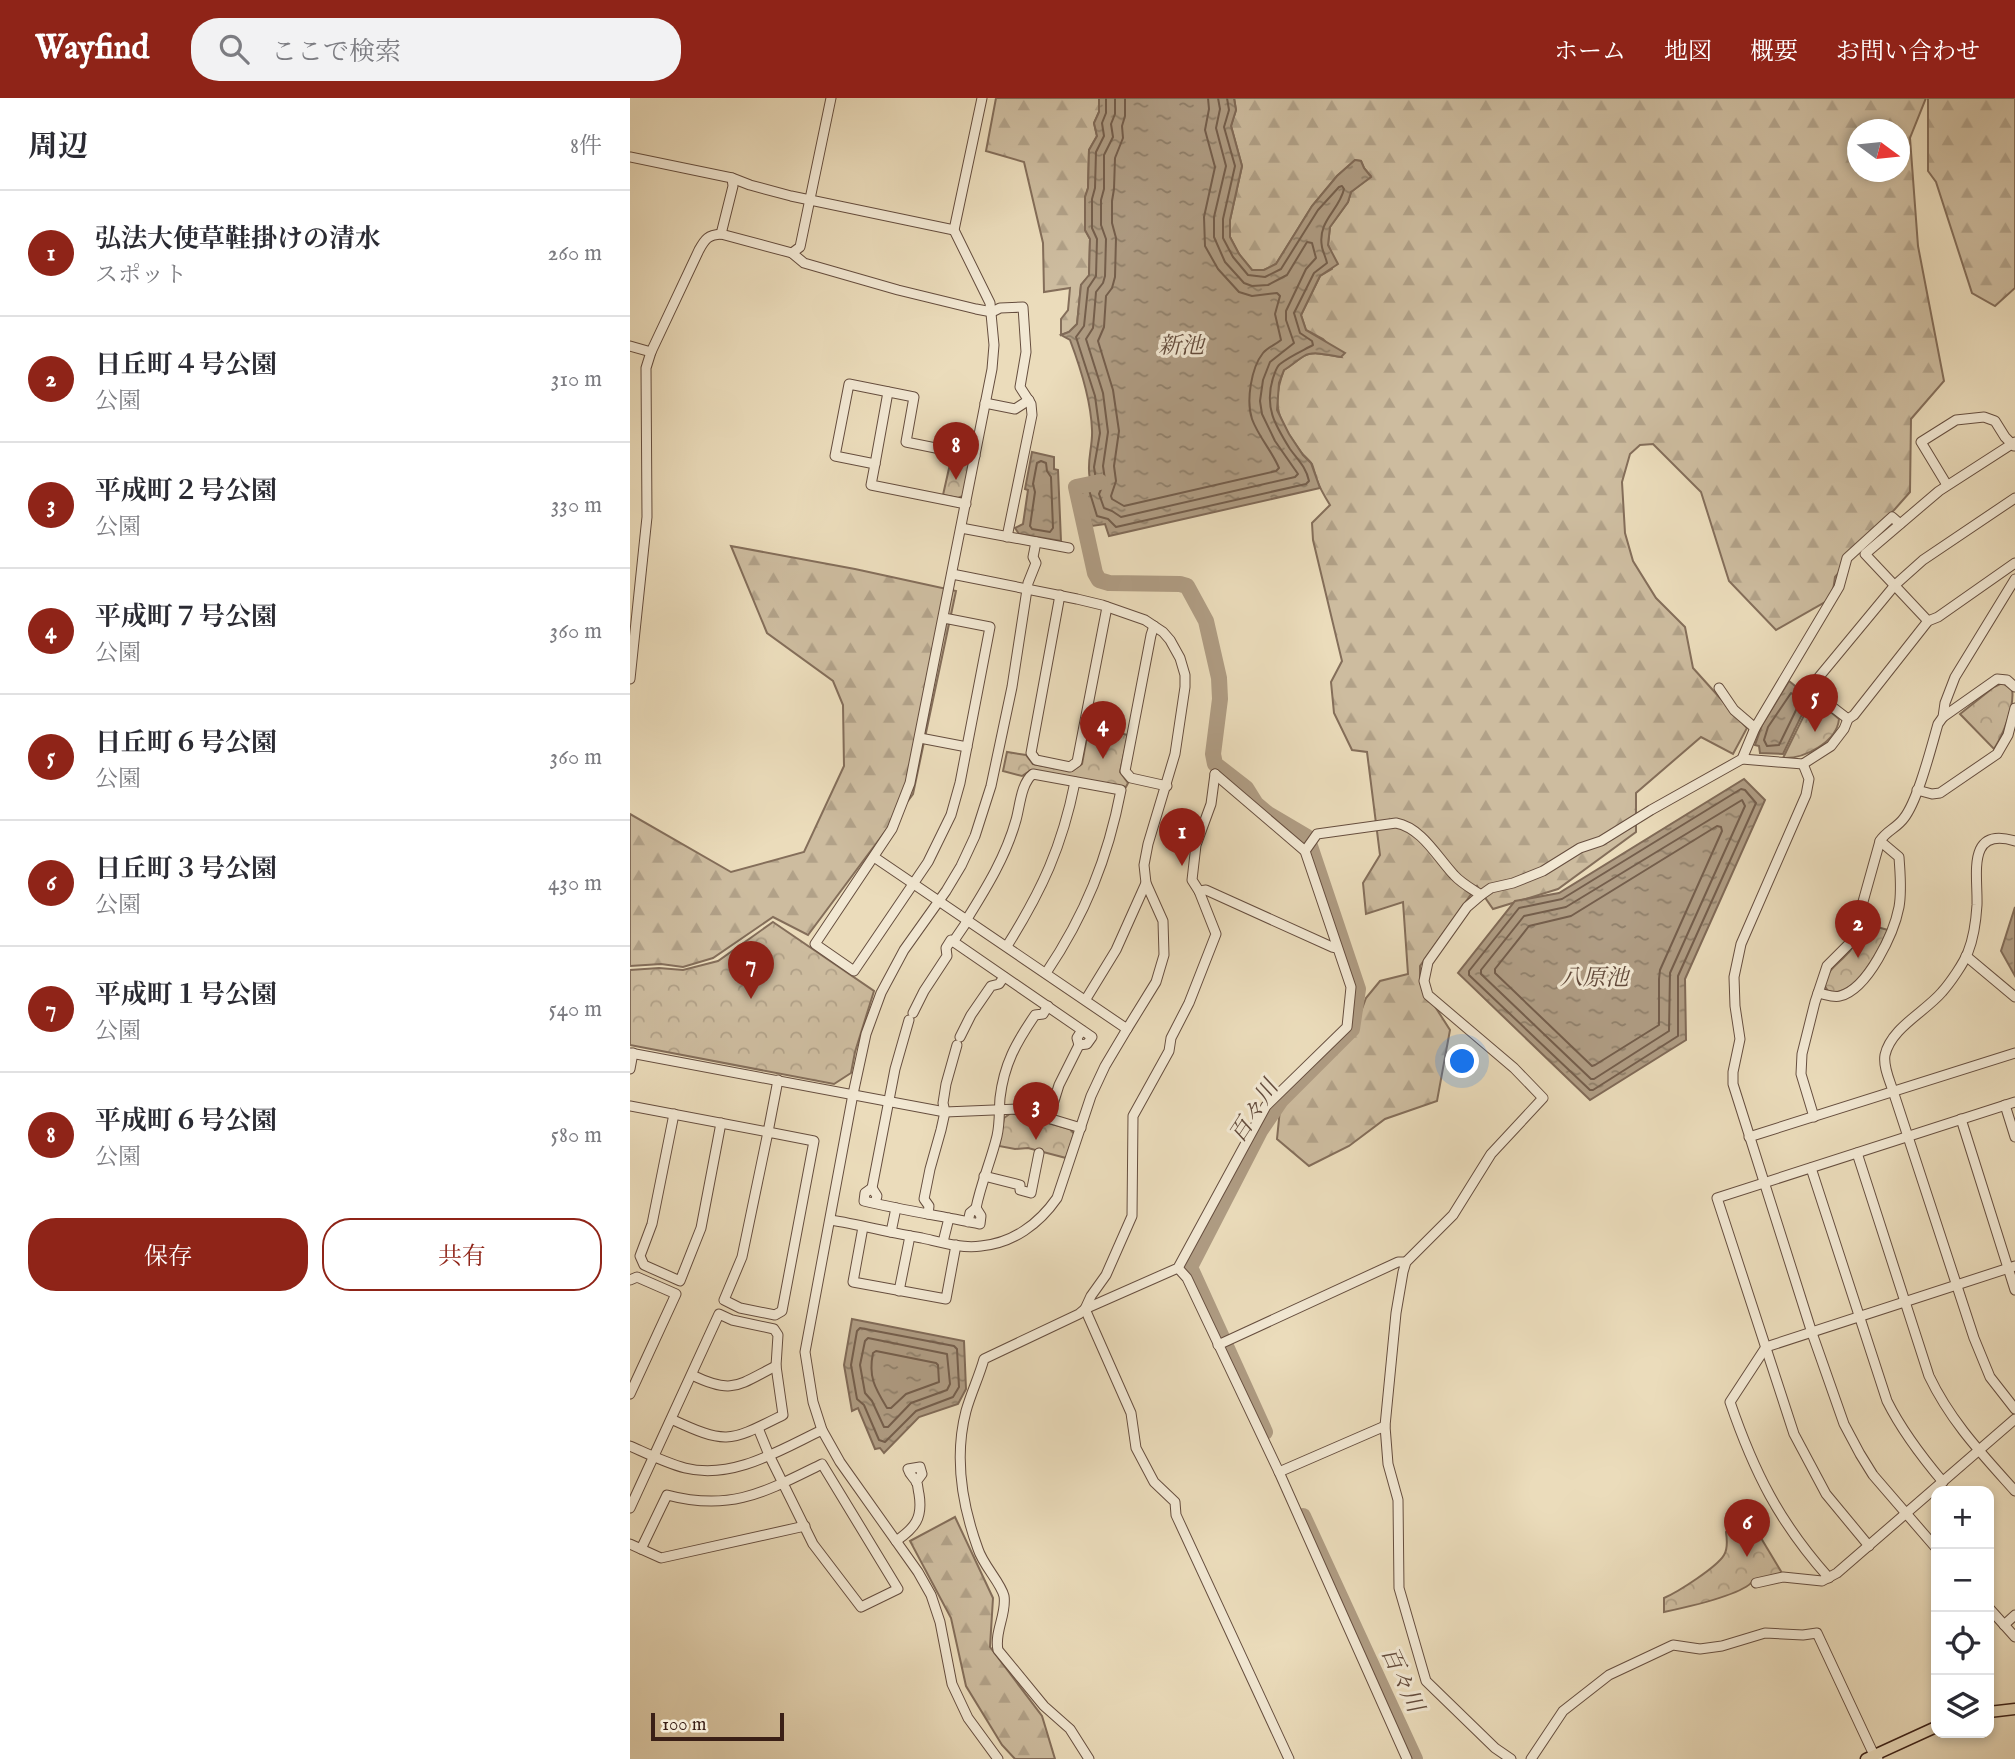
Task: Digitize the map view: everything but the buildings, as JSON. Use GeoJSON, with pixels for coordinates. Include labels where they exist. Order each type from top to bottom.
{"type":"FeatureCollection","features":[{"type":"Feature","properties":{"kind":"main road"},"geometry":{"type":"LineString","coordinates":[[1994,1711],[2015,1709]]}},
{"type":"Feature","properties":{"kind":"main road"},"geometry":{"type":"LineString","coordinates":[[1873,1758],[1931,1729]]}},
{"type":"Feature","properties":{"kind":"street"},"geometry":{"type":"LineString","coordinates":[[793,253],[800,247],[831,98]]}},
{"type":"Feature","properties":{"kind":"street"},"geometry":{"type":"LineString","coordinates":[[944,618],[990,627],[951,815],[928,862],[854,971],[815,944],[892,829],[906,795],[944,618],[993,356],[990,303],[954,230],[982,98]]}},
{"type":"Feature","properties":{"kind":"street"},"geometry":{"type":"LineString","coordinates":[[630,157],[732,178],[810,200],[954,230]]}},
{"type":"Feature","properties":{"kind":"street"},"geometry":{"type":"LineString","coordinates":[[721,234],[733,186],[732,178]]}},
{"type":"Feature","properties":{"kind":"street"},"geometry":{"type":"LineString","coordinates":[[630,679],[647,517],[646,368],[704,240],[711,235],[721,234],[793,253],[804,263],[910,293],[992,312],[1000,308],[1023,307],[1026,352],[1020,387],[1031,404],[1032,415],[1007,537]]}},
{"type":"Feature","properties":{"kind":"street"},"geometry":{"type":"LineString","coordinates":[[630,346],[651,352]]}},
{"type":"Feature","properties":{"kind":"street"},"geometry":{"type":"LineString","coordinates":[[875,464],[835,456],[849,384],[914,397],[905,442],[975,456]]}},
{"type":"Feature","properties":{"kind":"street"},"geometry":{"type":"LineString","coordinates":[[888,392],[871,485],[966,504]]}},
{"type":"Feature","properties":{"kind":"street"},"geometry":{"type":"LineString","coordinates":[[985,403],[1015,409],[1028,400]]}},
{"type":"Feature","properties":{"kind":"street"},"geometry":{"type":"LineString","coordinates":[[1928,621],[1865,554],[1947,485],[2014,444],[2005,438],[1995,421],[1984,417],[1956,420],[1921,442],[1947,485]]}},
{"type":"Feature","properties":{"kind":"street"},"geometry":{"type":"LineString","coordinates":[[1848,719],[1809,689],[1895,585],[1923,560],[2015,498]]}},
{"type":"Feature","properties":{"kind":"street"},"geometry":{"type":"LineString","coordinates":[[1742,759],[1755,728],[1839,587],[1847,558],[1892,517],[1900,524]]}},
{"type":"Feature","properties":{"kind":"street"},"geometry":{"type":"LineString","coordinates":[[961,528],[1069,548]]}},
{"type":"Feature","properties":{"kind":"street"},"geometry":{"type":"LineString","coordinates":[[998,1759],[968,1718],[952,1684],[940,1622],[931,1595],[840,1462],[822,1430],[813,1402],[805,1352],[866,1034],[881,993],[904,950],[940,900],[967,855],[984,814],[1009,702],[1029,575],[1034,570],[1036,542]]}},
{"type":"Feature","properties":{"kind":"street"},"geometry":{"type":"LineString","coordinates":[[1511,1759],[1495,1748],[1426,1681],[1399,1588],[1398,1500],[1388,1464],[1385,1426],[1396,1314],[1406,1262],[1454,1215],[1491,1154],[1543,1098],[1514,1068],[1428,995],[1424,981],[1428,962],[1467,907],[1490,888],[1513,883],[1543,871],[1580,848],[1601,841],[1742,759],[1803,764],[1831,746],[1848,719],[1854,715],[1928,621],[1938,617],[2015,564]]}},
{"type":"Feature","properties":{"kind":"street"},"geometry":{"type":"LineString","coordinates":[[831,1220],[956,1245],[980,1247],[1009,1240],[1028,1229],[1048,1211],[1057,1198],[1091,1096],[1105,1066],[1156,982],[1164,956],[1163,921],[1146,883],[1144,865],[1175,754],[1185,687],[1185,675],[1174,647],[1163,632],[1145,620],[1107,607],[952,574]]}},
{"type":"Feature","properties":{"kind":"street"},"geometry":{"type":"LineString","coordinates":[[1943,717],[1945,703],[1955,677],[2015,579]]}},
{"type":"Feature","properties":{"kind":"street"},"geometry":{"type":"LineString","coordinates":[[1060,595],[1031,753],[1036,760],[1070,767],[1077,762],[1107,607]]}},
{"type":"Feature","properties":{"kind":"street"},"geometry":{"type":"LineString","coordinates":[[1154,626],[1125,771],[1131,778],[1167,786]]}},
{"type":"Feature","properties":{"kind":"street"},"geometry":{"type":"LineString","coordinates":[[1814,1117],[1800,1062],[1827,966],[1852,941],[1880,841],[1906,817],[1938,724],[1943,717],[1997,679],[2007,680],[2015,687]]}},
{"type":"Feature","properties":{"kind":"street"},"geometry":{"type":"LineString","coordinates":[[1719,688],[1734,710],[1755,728]]}},
{"type":"Feature","properties":{"kind":"street"},"geometry":{"type":"LineString","coordinates":[[1917,790],[1932,794],[1947,790],[1997,754],[2008,735],[2015,708]]}},
{"type":"Feature","properties":{"kind":"street"},"geometry":{"type":"LineString","coordinates":[[920,738],[967,747]]}},
{"type":"Feature","properties":{"kind":"street"},"geometry":{"type":"LineString","coordinates":[[1803,764],[1809,779],[1806,796],[1741,944],[1734,968],[1740,1039],[1732,1084],[1839,1414],[1854,1445],[1879,1482],[1931,1542]]}},
{"type":"Feature","properties":{"kind":"street"},"geometry":{"type":"LineString","coordinates":[[957,944],[967,919],[1004,853],[1026,779],[1032,774],[1121,790],[1108,846],[1093,889],[1072,932],[1046,973]]}},
{"type":"Feature","properties":{"kind":"street"},"geometry":{"type":"LineString","coordinates":[[1089,1759],[1070,1729],[1044,1706],[998,1650],[996,1641],[1004,1603],[1003,1594],[981,1559],[971,1531],[962,1497],[960,1454],[966,1412],[984,1359],[1085,1309],[1178,1268],[1266,1106],[1347,1027],[1351,987],[1305,851],[1215,774],[1211,804],[1196,845],[1192,880],[1216,934],[1189,1003],[1171,1038],[1169,1051],[1133,1116],[1132,1216],[1106,1275],[1085,1309],[1131,1413],[1136,1448],[1154,1482],[1175,1502],[1176,1515],[1289,1759]]}},
{"type":"Feature","properties":{"kind":"street"},"geometry":{"type":"LineString","coordinates":[[1007,946],[1029,911],[1046,876],[1059,844],[1075,782]]}},
{"type":"Feature","properties":{"kind":"street"},"geometry":{"type":"LineString","coordinates":[[1305,851],[1317,834],[1396,823],[1405,825],[1434,850],[1455,877],[1481,895]]}},
{"type":"Feature","properties":{"kind":"street"},"geometry":{"type":"LineString","coordinates":[[2015,841],[2004,837],[1991,839],[1980,848],[1977,855],[1975,922],[1966,956],[1942,992],[1895,1035],[1885,1058],[1893,1091],[1984,1367],[2015,1409]]}},
{"type":"Feature","properties":{"kind":"street"},"geometry":{"type":"LineString","coordinates":[[1818,993],[1841,996],[1858,984],[1882,953],[1892,932],[1900,896],[1899,857],[1880,841]]}},
{"type":"Feature","properties":{"kind":"street"},"geometry":{"type":"LineString","coordinates":[[874,857],[1128,1029]]}},
{"type":"Feature","properties":{"kind":"street"},"geometry":{"type":"LineString","coordinates":[[1086,999],[1107,967],[1146,883]]}},
{"type":"Feature","properties":{"kind":"street"},"geometry":{"type":"LineString","coordinates":[[1199,891],[1206,890],[1337,948]]}},
{"type":"Feature","properties":{"kind":"street"},"geometry":{"type":"LineString","coordinates":[[1039,1000],[1034,1007],[1035,1015],[1007,1063],[998,1134],[976,1208],[970,1213],[968,1222],[864,1200],[865,1193],[872,1188],[898,1052],[911,1016],[947,956],[946,948],[951,940],[1048,1006],[1092,1037],[1087,1044],[1079,1045],[1059,1085],[1049,1117]]}},
{"type":"Feature","properties":{"kind":"street"},"geometry":{"type":"LineString","coordinates":[[1966,956],[2015,997]]}},
{"type":"Feature","properties":{"kind":"street"},"geometry":{"type":"LineString","coordinates":[[916,1212],[918,1203],[924,1199],[945,1112],[943,1103],[946,1084],[958,1041],[990,986],[989,979],[995,970]]}},
{"type":"Feature","properties":{"kind":"street"},"geometry":{"type":"LineString","coordinates":[[990,986],[999,984],[1004,976]]}},
{"type":"Feature","properties":{"kind":"street"},"geometry":{"type":"LineString","coordinates":[[1035,1015],[1043,1014],[1048,1006]]}},
{"type":"Feature","properties":{"kind":"street"},"geometry":{"type":"LineString","coordinates":[[630,1069],[632,1053],[945,1112],[1018,1109],[1081,1128]]}},
{"type":"Feature","properties":{"kind":"street"},"geometry":{"type":"LineString","coordinates":[[1749,1137],[2015,1053]]}},
{"type":"Feature","properties":{"kind":"street"},"geometry":{"type":"LineString","coordinates":[[630,1106],[674,1114],[768,1132],[814,1141],[782,1311],[775,1315],[740,1308],[724,1300],[742,1257],[768,1132],[778,1080]]}},
{"type":"Feature","properties":{"kind":"street"},"geometry":{"type":"LineString","coordinates":[[1869,1546],[1833,1504],[1794,1434],[1717,1198],[2015,1102]]}},
{"type":"Feature","properties":{"kind":"street"},"geometry":{"type":"LineString","coordinates":[[2005,1105],[2015,1137]]}},
{"type":"Feature","properties":{"kind":"street"},"geometry":{"type":"LineString","coordinates":[[674,1114],[655,1210],[640,1256],[643,1265],[680,1281],[701,1228],[721,1123]]}},
{"type":"Feature","properties":{"kind":"street"},"geometry":{"type":"LineString","coordinates":[[1961,1119],[2011,1268],[2015,1290]]}},
{"type":"Feature","properties":{"kind":"street"},"geometry":{"type":"LineString","coordinates":[[984,1176],[1020,1185],[1023,1192],[1031,1193],[1039,1153]]}},
{"type":"Feature","properties":{"kind":"street"},"geometry":{"type":"LineString","coordinates":[[1857,1153],[1904,1303],[1934,1386],[1951,1417],[2015,1491]]}},
{"type":"Feature","properties":{"kind":"street"},"geometry":{"type":"LineString","coordinates":[[1811,1168],[1883,1391],[1923,1458],[1943,1482]]}},
{"type":"Feature","properties":{"kind":"street"},"geometry":{"type":"LineString","coordinates":[[924,1199],[929,1206],[928,1214]]}},
{"type":"Feature","properties":{"kind":"street"},"geometry":{"type":"LineString","coordinates":[[891,1232],[896,1208]]}},
{"type":"Feature","properties":{"kind":"street"},"geometry":{"type":"LineString","coordinates":[[943,1242],[948,1218]]}},
{"type":"Feature","properties":{"kind":"street"},"geometry":{"type":"LineString","coordinates":[[863,1227],[853,1282],[899,1291],[946,1299],[956,1245]]}},
{"type":"Feature","properties":{"kind":"street"},"geometry":{"type":"LineString","coordinates":[[899,1291],[910,1236]]}},
{"type":"Feature","properties":{"kind":"street"},"geometry":{"type":"LineString","coordinates":[[1219,1346],[1398,1262],[1406,1262]]}},
{"type":"Feature","properties":{"kind":"street"},"geometry":{"type":"LineString","coordinates":[[1178,1268],[1188,1278],[1279,1472],[1407,1759]]}},
{"type":"Feature","properties":{"kind":"street"},"geometry":{"type":"LineString","coordinates":[[1829,1578],[1802,1547],[1771,1499],[1751,1461],[1730,1402],[1766,1347],[2011,1268]]}},
{"type":"Feature","properties":{"kind":"street"},"geometry":{"type":"LineString","coordinates":[[630,1280],[637,1277],[676,1294],[630,1394]]}},
{"type":"Feature","properties":{"kind":"street"},"geometry":{"type":"LineString","coordinates":[[630,1508],[719,1314],[732,1320],[774,1329],[778,1335],[776,1366],[783,1415],[736,1437],[719,1438],[671,1419]]}},
{"type":"Feature","properties":{"kind":"street"},"geometry":{"type":"LineString","coordinates":[[692,1376],[716,1386],[732,1387],[776,1366]]}},
{"type":"Feature","properties":{"kind":"street"},"geometry":{"type":"LineString","coordinates":[[1756,1583],[1783,1577],[1822,1581],[1837,1573],[2015,1419]]}},
{"type":"Feature","properties":{"kind":"street"},"geometry":{"type":"LineString","coordinates":[[1279,1472],[1385,1426]]}},
{"type":"Feature","properties":{"kind":"street"},"geometry":{"type":"LineString","coordinates":[[641,1549],[667,1495],[698,1502],[720,1502],[754,1495],[784,1483],[822,1464],[898,1589],[861,1607],[813,1544],[784,1483],[769,1455],[758,1428]]}},
{"type":"Feature","properties":{"kind":"street"},"geometry":{"type":"LineString","coordinates":[[630,1446],[686,1468],[714,1470],[742,1466],[822,1430]]}},
{"type":"Feature","properties":{"kind":"street"},"geometry":{"type":"LineString","coordinates":[[896,1541],[918,1521],[921,1506],[916,1482]]}},
{"type":"Feature","properties":{"kind":"street"},"geometry":{"type":"LineString","coordinates":[[630,1544],[661,1558],[804,1526]]}},
{"type":"Feature","properties":{"kind":"street"},"geometry":{"type":"LineString","coordinates":[[1993,1612],[2015,1637]]}},
{"type":"Feature","properties":{"kind":"street"},"geometry":{"type":"LineString","coordinates":[[2004,1625],[2015,1615]]}},
{"type":"Feature","properties":{"kind":"street"},"geometry":{"type":"LineString","coordinates":[[1531,1759],[1563,1711],[1609,1675],[1673,1645],[1700,1649],[1722,1646],[1765,1633],[1817,1633],[1873,1758]]}},
{"type":"Feature","properties":{"kind":"green space"},"geometry":{"type":"Polygon","coordinates":[[[996,98],[1099,98],[1099,112],[1094,123],[1097,136],[1089,150],[1088,188],[1085,198],[1085,230],[1090,239],[1089,276],[1081,285],[1077,324],[1061,335],[1061,319],[1068,310],[1070,288],[1044,292],[1043,243],[1024,162],[986,151],[996,98]]]}},
{"type":"Feature","properties":{"kind":"green space"},"geometry":{"type":"Polygon","coordinates":[[[1234,98],[1926,98],[1910,138],[1918,246],[1944,381],[1911,419],[1910,492],[1835,577],[1832,598],[1776,630],[1729,581],[1701,492],[1653,444],[1640,445],[1630,454],[1622,482],[1625,533],[1633,561],[1656,598],[1685,627],[1693,668],[1747,728],[1733,754],[1701,737],[1636,793],[1636,832],[1558,889],[1493,909],[1477,886],[1420,966],[1420,983],[1450,1030],[1437,1101],[1385,1119],[1349,1146],[1309,1166],[1277,1139],[1280,1109],[1291,1082],[1353,1033],[1366,998],[1380,981],[1408,974],[1403,902],[1366,914],[1363,883],[1380,855],[1367,752],[1352,750],[1334,713],[1331,682],[1342,661],[1313,540],[1312,523],[1330,505],[1312,464],[1282,422],[1277,404],[1284,370],[1308,354],[1341,357],[1323,339],[1306,330],[1301,315],[1320,276],[1332,269],[1333,257],[1328,245],[1330,227],[1348,202],[1351,192],[1371,176],[1361,161],[1355,160],[1337,176],[1312,206],[1276,264],[1264,270],[1252,270],[1230,237],[1230,220],[1242,166],[1231,126],[1236,110],[1234,98]]]}},
{"type":"Feature","properties":{"kind":"green space"},"geometry":{"type":"Polygon","coordinates":[[[1928,98],[2015,98],[2015,288],[1995,306],[1972,293],[1936,182],[1928,171],[1928,98]]]}},
{"type":"Feature","properties":{"kind":"green space"},"geometry":{"type":"Polygon","coordinates":[[[952,455],[967,459],[970,464],[963,496],[958,498],[943,495],[952,455]]]}},
{"type":"Feature","properties":{"kind":"green space"},"geometry":{"type":"Polygon","coordinates":[[[731,546],[956,591],[913,794],[808,935],[773,917],[713,958],[683,967],[661,964],[630,966],[630,814],[731,872],[804,852],[844,766],[843,705],[833,681],[767,633],[731,546]]]}},
{"type":"Feature","properties":{"kind":"green space"},"geometry":{"type":"Polygon","coordinates":[[[2002,683],[2012,689],[2012,704],[1994,749],[1960,714],[2002,683]]]}},
{"type":"Feature","properties":{"kind":"green space"},"geometry":{"type":"Polygon","coordinates":[[[1813,697],[1839,719],[1837,727],[1818,748],[1800,756],[1783,758],[1813,697]]]}},
{"type":"Feature","properties":{"kind":"green space"},"geometry":{"type":"Polygon","coordinates":[[[1089,726],[1128,735],[1120,772],[1128,783],[1126,787],[1031,770],[1022,776],[1003,771],[1007,752],[1026,755],[1033,764],[1072,771],[1082,764],[1089,726]]]}},
{"type":"Feature","properties":{"kind":"green space"},"geometry":{"type":"Polygon","coordinates":[[[773,922],[874,991],[851,1073],[834,1084],[630,1045],[630,970],[683,970],[718,961],[773,922]]]}},
{"type":"Feature","properties":{"kind":"green space"},"geometry":{"type":"Polygon","coordinates":[[[1862,923],[1888,930],[1872,960],[1856,981],[1838,992],[1828,991],[1824,985],[1828,974],[1853,947],[1862,923]]]}},
{"type":"Feature","properties":{"kind":"green space"},"geometry":{"type":"Polygon","coordinates":[[[1011,1113],[1070,1129],[1074,1134],[1066,1158],[1028,1148],[999,1146],[1004,1118],[1011,1113]]]}},
{"type":"Feature","properties":{"kind":"green space"},"geometry":{"type":"Polygon","coordinates":[[[1758,1506],[1768,1525],[1758,1533],[1782,1573],[1753,1581],[1725,1596],[1664,1612],[1664,1598],[1714,1566],[1726,1550],[1726,1532],[1758,1506]]]}},
{"type":"Feature","properties":{"kind":"green space"},"geometry":{"type":"Polygon","coordinates":[[[955,1517],[993,1598],[990,1647],[1042,1716],[1055,1759],[1015,1759],[1002,1745],[966,1686],[951,1618],[910,1541],[955,1517]]]}},
{"type":"Feature","properties":{"kind":"water","name":"新池"},"geometry":{"type":"Polygon","coordinates":[[[1099,98],[1234,98],[1236,110],[1231,126],[1242,166],[1230,220],[1230,237],[1252,270],[1264,270],[1276,264],[1312,206],[1337,176],[1355,160],[1361,161],[1371,177],[1351,192],[1348,202],[1330,227],[1328,245],[1338,264],[1320,276],[1301,315],[1306,330],[1345,353],[1341,357],[1308,354],[1284,370],[1279,383],[1277,410],[1289,434],[1311,463],[1320,488],[1109,536],[1105,524],[1092,526],[1079,482],[1090,479],[1090,407],[1070,340],[1061,335],[1077,324],[1081,285],[1089,275],[1090,239],[1085,230],[1085,197],[1088,188],[1089,150],[1097,136],[1094,123],[1099,112],[1099,98]]]}},
{"type":"Feature","properties":{"kind":"water"},"geometry":{"type":"Polygon","coordinates":[[[1032,452],[1054,457],[1054,469],[1058,470],[1061,541],[1019,534],[1015,528],[1023,524],[1028,490],[1025,489],[1032,452]]]}},
{"type":"Feature","properties":{"kind":"water"},"geometry":{"type":"Polygon","coordinates":[[[1789,681],[1810,698],[1783,754],[1760,753],[1759,746],[1755,745],[1762,725],[1789,681]]]}},
{"type":"Feature","properties":{"kind":"water","name":"八原池"},"geometry":{"type":"Polygon","coordinates":[[[1744,779],[1765,800],[1685,979],[1686,1040],[1590,1100],[1458,973],[1515,901],[1559,893],[1744,779]]]}},
{"type":"Feature","properties":{"kind":"water"},"geometry":{"type":"Polygon","coordinates":[[[2015,907],[2015,976],[2001,951],[2015,907]]]}},
{"type":"Feature","properties":{"kind":"water"},"geometry":{"type":"Polygon","coordinates":[[[852,1319],[964,1341],[966,1389],[958,1404],[919,1417],[884,1453],[880,1448],[875,1449],[858,1408],[852,1411],[844,1365],[852,1319]]]}},
{"type":"Feature","properties":{"kind":"waterway","name":"百々川"},"geometry":{"type":"LineString","coordinates":[[1100,482],[1076,487],[1095,573],[1099,580],[1109,583],[1187,586],[1206,621],[1219,678],[1220,699],[1213,754],[1215,764],[1246,788],[1256,804],[1268,814],[1307,837],[1358,989],[1352,1029],[1281,1100],[1260,1131],[1190,1267],[1265,1432]]}},
{"type":"Feature","properties":{"kind":"waterway","name":"百々川"},"geometry":{"type":"LineString","coordinates":[[1303,1516],[1415,1759]]}},
{"type":"Feature","properties":{"kind":"place","name":"平成町６号公園"},"geometry":{"type":"Point","coordinates":[956,480]}},
{"type":"Feature","properties":{"kind":"place","name":"日丘町６号公園"},"geometry":{"type":"Point","coordinates":[1815,732]}},
{"type":"Feature","properties":{"kind":"place","name":"平成町７号公園"},"geometry":{"type":"Point","coordinates":[1103,759]}},
{"type":"Feature","properties":{"kind":"place","name":"弘法大使草鞋掛けの清水"},"geometry":{"type":"Point","coordinates":[1182,866]}},
{"type":"Feature","properties":{"kind":"place","name":"日丘町４号公園"},"geometry":{"type":"Point","coordinates":[1858,958]}},
{"type":"Feature","properties":{"kind":"place","name":"平成町１号公園"},"geometry":{"type":"Point","coordinates":[751,999]}},
{"type":"Feature","properties":{"kind":"place","name":"平成町２号公園"},"geometry":{"type":"Point","coordinates":[1036,1140]}},
{"type":"Feature","properties":{"kind":"place","name":"日丘町３号公園"},"geometry":{"type":"Point","coordinates":[1747,1557]}}]}
